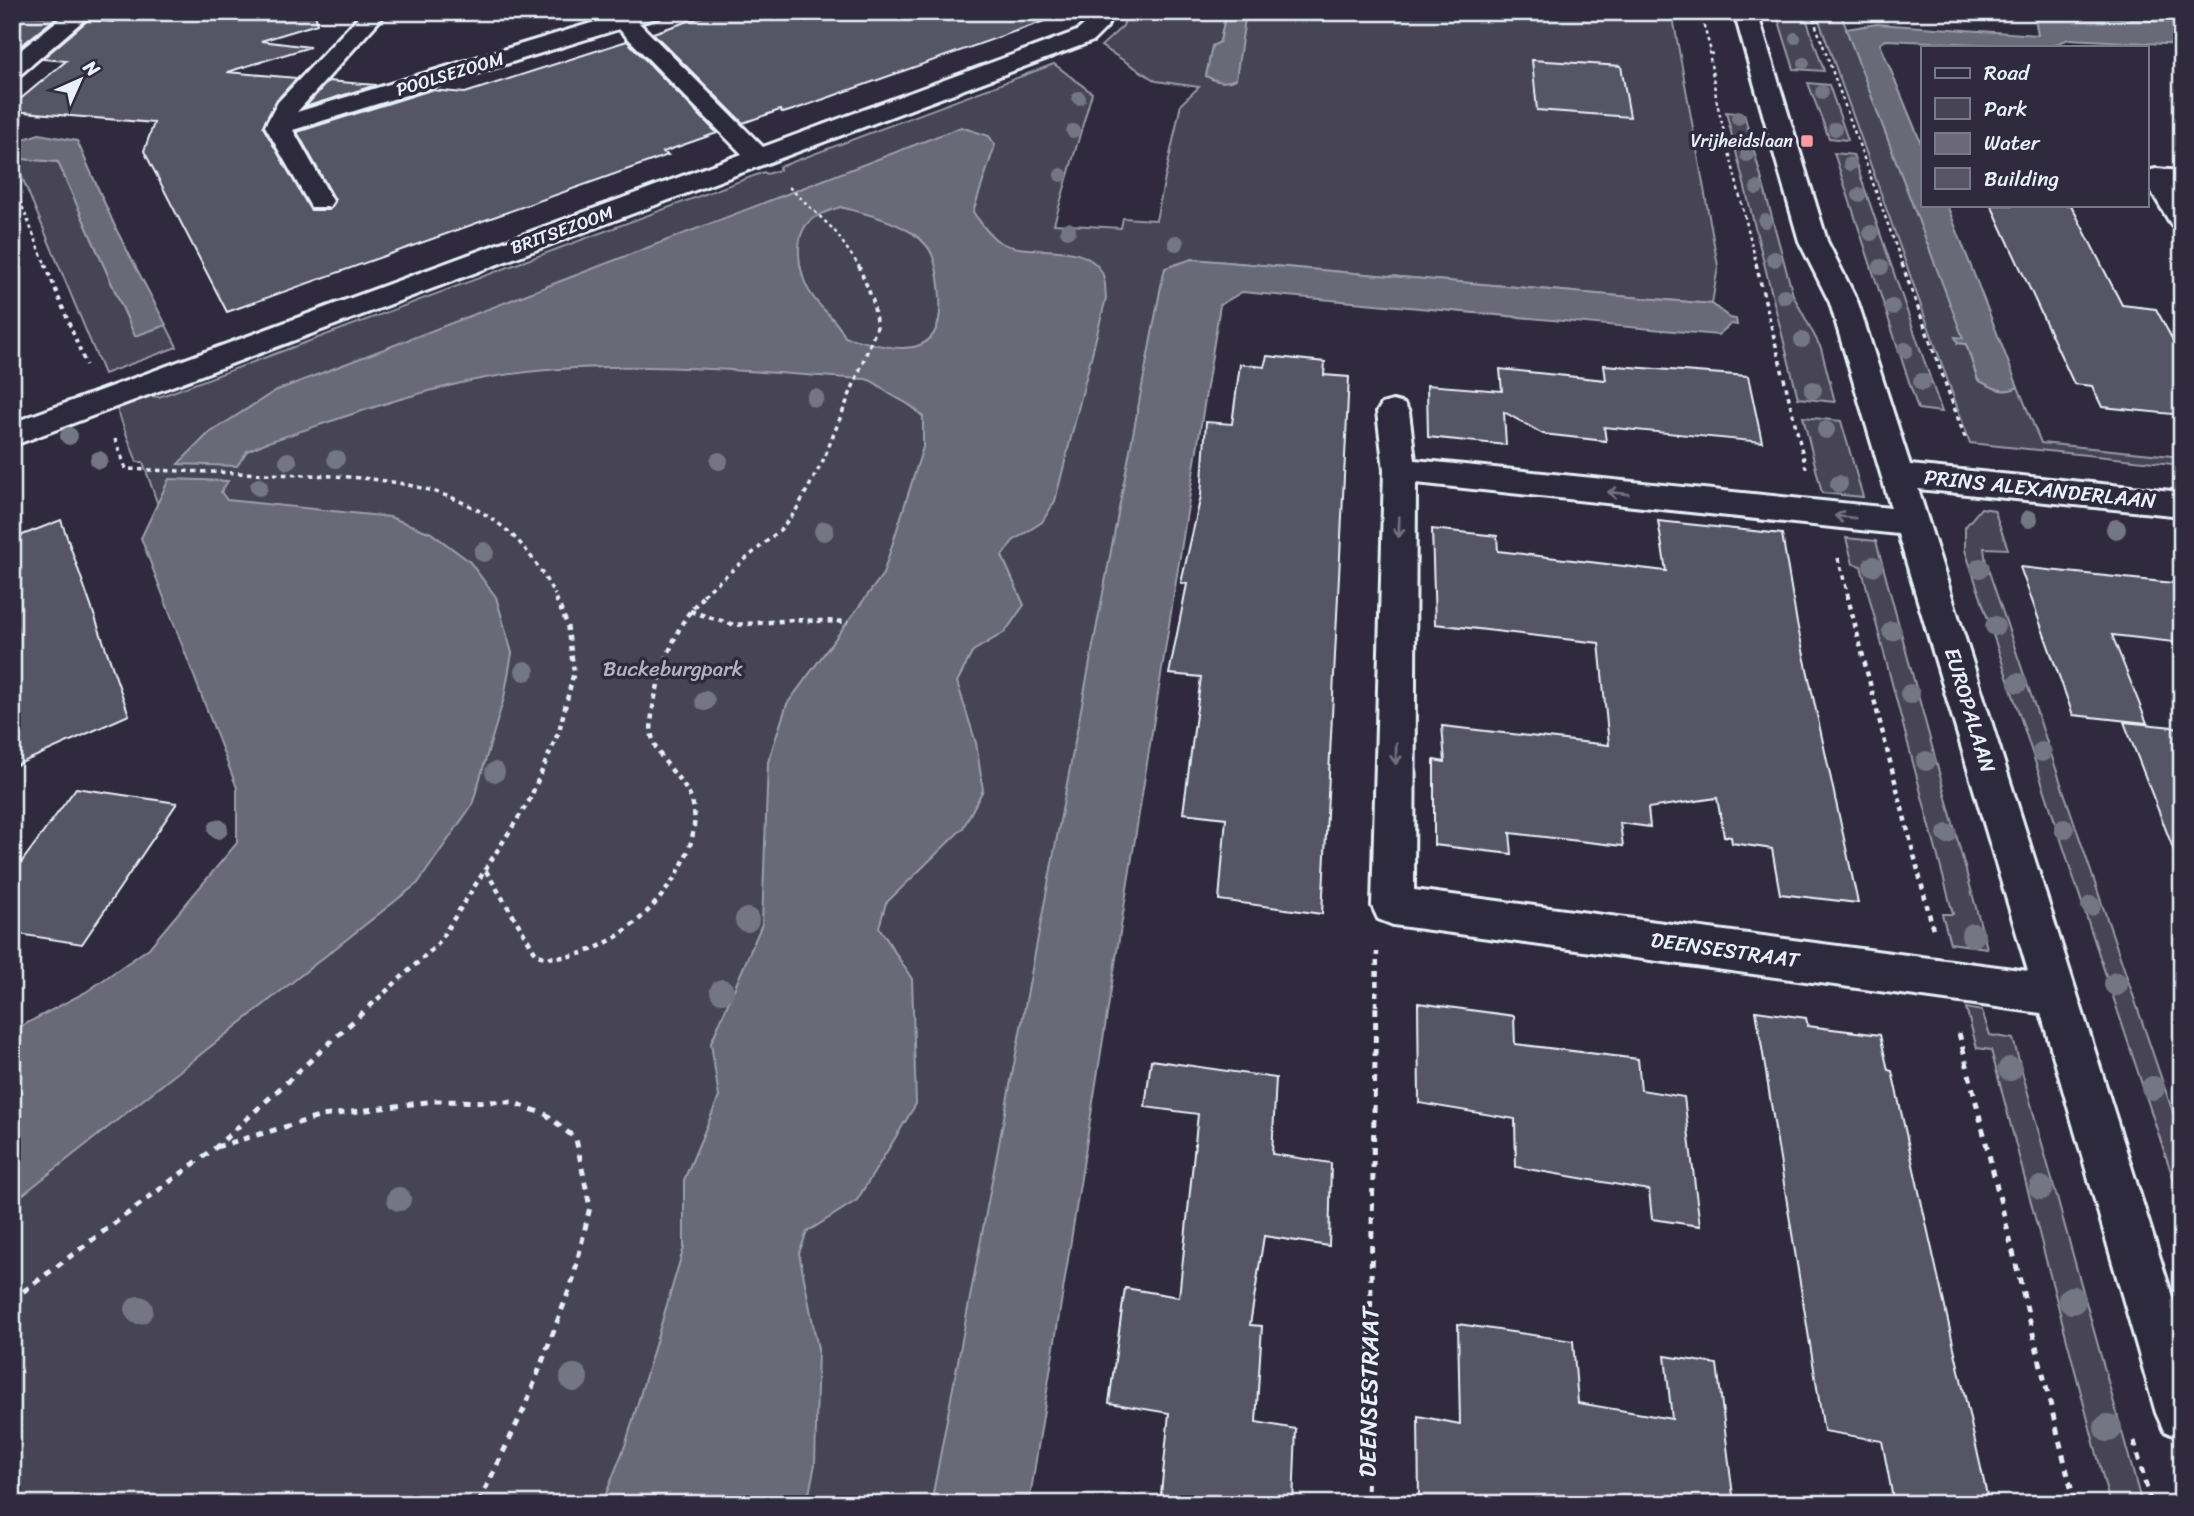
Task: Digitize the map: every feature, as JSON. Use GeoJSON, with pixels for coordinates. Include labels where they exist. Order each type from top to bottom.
{"type":"FeatureCollection","features":[{"type":"Feature","properties":{"kind":"street"},"geometry":{"type":"LineString","coordinates":[[12,69],[82,12]]}},
{"type":"Feature","properties":{"kind":"street"},"geometry":{"type":"LineString","coordinates":[[320,201],[278,126],[287,107],[376,12]]}},
{"type":"Feature","properties":{"kind":"street","name":"POOLSEZOOM"},"geometry":{"type":"LineString","coordinates":[[278,126],[618,17],[652,12]]}},
{"type":"Feature","properties":{"kind":"street","name":"BRITSEZOOM"},"geometry":{"type":"LineString","coordinates":[[12,435],[1085,36],[1095,27],[1101,12]]}},
{"type":"Feature","properties":{"kind":"street","name":"EUROPALAAN"},"geometry":{"type":"LineString","coordinates":[[1745,12],[1813,241],[1844,303],[1913,523],[2182,1413]]}},
{"type":"Feature","properties":{"kind":"street"},"geometry":{"type":"LineString","coordinates":[[618,17],[759,157]]}},
{"type":"Feature","properties":{"kind":"street"},"geometry":{"type":"LineString","coordinates":[[2182,179],[2156,177],[2182,220]]}},
{"type":"Feature","properties":{"kind":"street"},"geometry":{"type":"LineString","coordinates":[[1393,412],[1400,470],[1393,906]]}},
{"type":"Feature","properties":{"kind":"street"},"geometry":{"type":"LineString","coordinates":[[1400,470],[1913,523]]}},
{"type":"Feature","properties":{"kind":"street","name":"PRINS ALEXANDERLAAN"},"geometry":{"type":"LineString","coordinates":[[1898,475],[2182,504]]}},
{"type":"Feature","properties":{"kind":"street","name":"DEENSESTRAAT"},"geometry":{"type":"LineString","coordinates":[[1393,906],[2057,995]]}},
{"type":"Feature","properties":{"kind":"path"},"geometry":{"type":"LineString","coordinates":[[1811,12],[1982,483]]}},
{"type":"Feature","properties":{"kind":"path"},"geometry":{"type":"LineString","coordinates":[[1709,50],[1717,103],[1810,487],[1827,515]]}},
{"type":"Feature","properties":{"kind":"path"},"geometry":{"type":"LineString","coordinates":[[12,181],[126,469],[363,477],[431,491],[504,528],[534,559],[559,602],[567,624],[574,672],[559,732],[530,801],[428,955],[215,1148],[12,1300]]}},
{"type":"Feature","properties":{"kind":"path"},"geometry":{"type":"LineString","coordinates":[[486,871],[537,955],[555,960],[580,954],[624,931],[671,885],[688,852],[694,830],[695,807],[652,737],[654,710],[664,665],[690,611],[705,593],[765,541],[776,536],[792,516],[816,476],[878,325],[868,284],[848,244],[789,187]]}},
{"type":"Feature","properties":{"kind":"path"},"geometry":{"type":"LineString","coordinates":[[690,611],[734,625],[805,620],[848,622]]}},
{"type":"Feature","properties":{"kind":"path","name":"DEENSESTRAAT"},"geometry":{"type":"LineString","coordinates":[[1367,1504],[1377,947],[1383,922],[1393,906]]}},
{"type":"Feature","properties":{"kind":"path"},"geometry":{"type":"LineString","coordinates":[[215,1148],[322,1116],[434,1101],[512,1102],[547,1115],[576,1139],[590,1207],[573,1280],[525,1407],[478,1504]]}},
{"type":"Feature","properties":{"kind":"green space","name":"Buckeburgpark"},"geometry":{"type":"Polygon","coordinates":[[[1127,12],[1226,12],[1220,42],[1206,75],[1233,12],[1672,12],[1718,266],[1712,304],[1192,259],[968,1504],[12,1504],[12,1055],[143,989],[275,840],[143,462],[137,462],[115,404],[143,395],[159,397],[764,172],[767,174],[780,170],[779,167],[1054,64],[1092,93],[1054,224],[1121,228],[1123,218],[1156,220],[1181,104],[1199,87],[1156,81],[1101,46],[1123,26],[1127,12]]]}},
{"type":"Feature","properties":{"kind":"green space"},"geometry":{"type":"Polygon","coordinates":[[[1776,12],[1804,12],[1824,71],[1794,69],[1776,12]]]}},
{"type":"Feature","properties":{"kind":"green space"},"geometry":{"type":"Polygon","coordinates":[[[1816,12],[1840,12],[1964,338],[1958,343],[1966,344],[1978,380],[2003,390],[2018,387],[2041,443],[2182,457],[2182,465],[1970,443],[1816,12]]]}},
{"type":"Feature","properties":{"kind":"green space"},"geometry":{"type":"Polygon","coordinates":[[[1808,83],[1829,85],[1848,140],[1829,138],[1808,83]]]}},
{"type":"Feature","properties":{"kind":"green space"},"geometry":{"type":"Polygon","coordinates":[[[1726,112],[1744,114],[1793,295],[1821,348],[1835,402],[1798,398],[1726,112]]]}},
{"type":"Feature","properties":{"kind":"green space"},"geometry":{"type":"Polygon","coordinates":[[[1834,153],[1853,155],[1942,412],[1918,409],[1834,153]]]}},
{"type":"Feature","properties":{"kind":"green space"},"geometry":{"type":"Polygon","coordinates":[[[12,158],[58,162],[135,336],[166,325],[177,347],[104,374],[19,170],[12,169],[12,158]]]}},
{"type":"Feature","properties":{"kind":"green space"},"geometry":{"type":"Polygon","coordinates":[[[1803,417],[1841,421],[1863,497],[1822,493],[1803,417]]]}},
{"type":"Feature","properties":{"kind":"green space"},"geometry":{"type":"Polygon","coordinates":[[[1981,508],[1994,510],[2008,549],[1984,548],[1986,563],[2182,1139],[2182,1205],[1965,550],[1965,527],[1981,508]]]}},
{"type":"Feature","properties":{"kind":"green space"},"geometry":{"type":"Polygon","coordinates":[[[1846,538],[1876,541],[1987,948],[1950,943],[1942,914],[1953,914],[1861,566],[1853,564],[1846,538]]]}},
{"type":"Feature","properties":{"kind":"green space"},"geometry":{"type":"Polygon","coordinates":[[[1966,1008],[1982,1011],[1990,1035],[2013,1039],[2142,1504],[2110,1504],[1991,1050],[1977,1048],[1966,1008]]]}},
{"type":"Feature","properties":{"kind":"water"},"geometry":{"type":"Polygon","coordinates":[[[1226,12],[1246,12],[1236,79],[1225,82],[1206,76],[1212,46],[1220,42],[1226,12]]]}},
{"type":"Feature","properties":{"kind":"water"},"geometry":{"type":"Polygon","coordinates":[[[2034,12],[2182,23],[2182,45],[2069,39],[2051,46],[1886,40],[1880,44],[1921,143],[1921,206],[1947,206],[2018,387],[2003,390],[1978,380],[1966,344],[1958,343],[1955,337],[1963,338],[1846,29],[1877,24],[2038,35],[2034,12]]]}},
{"type":"Feature","properties":{"kind":"water"},"geometry":{"type":"Polygon","coordinates":[[[961,127],[989,136],[995,145],[973,212],[991,235],[998,241],[1023,249],[1080,255],[1092,261],[1103,274],[1106,298],[1055,501],[1042,522],[1013,541],[1002,556],[1024,605],[1005,632],[973,651],[957,682],[976,743],[983,790],[963,828],[886,903],[879,927],[912,979],[916,1104],[857,1200],[807,1232],[799,1253],[818,1349],[815,1464],[807,1504],[602,1504],[626,1443],[684,1247],[684,1180],[719,1097],[711,1043],[762,924],[768,762],[787,704],[883,574],[923,447],[923,417],[911,406],[866,379],[658,367],[553,369],[502,375],[453,385],[382,405],[265,443],[247,451],[237,466],[178,464],[208,434],[275,391],[961,127]],[[840,207],[817,216],[802,233],[799,254],[806,286],[845,337],[896,348],[924,343],[933,334],[939,319],[940,297],[935,263],[927,246],[898,225],[840,207]]]}},
{"type":"Feature","properties":{"kind":"water"},"geometry":{"type":"Polygon","coordinates":[[[39,134],[77,141],[117,231],[166,325],[135,336],[58,162],[12,158],[12,143],[39,134]]]}},
{"type":"Feature","properties":{"kind":"water"},"geometry":{"type":"Polygon","coordinates":[[[1192,259],[1712,304],[1730,318],[1736,319],[1737,325],[1731,324],[1718,335],[1242,292],[1220,305],[1029,1504],[931,1504],[1161,286],[1165,268],[1192,259]]]}},
{"type":"Feature","properties":{"kind":"water"},"geometry":{"type":"Polygon","coordinates":[[[169,479],[228,481],[221,492],[227,500],[390,517],[431,533],[469,561],[496,597],[512,653],[504,698],[472,805],[418,883],[12,1203],[12,1031],[86,992],[149,948],[237,843],[237,788],[141,538],[169,479]]]}},
{"type":"Feature","properties":{"kind":"building"},"geometry":{"type":"Polygon","coordinates":[[[125,12],[315,12],[317,24],[261,41],[310,47],[227,72],[297,78],[276,101],[263,127],[311,210],[329,210],[335,200],[297,132],[431,90],[465,93],[627,41],[717,133],[663,152],[668,155],[227,312],[144,151],[154,123],[12,111],[12,106],[66,61],[42,59],[88,20],[113,22],[125,12]]]}},
{"type":"Feature","properties":{"kind":"building"},"geometry":{"type":"Polygon","coordinates":[[[716,12],[1049,12],[1050,19],[796,109],[783,113],[780,110],[743,123],[653,33],[716,12]]]}},
{"type":"Feature","properties":{"kind":"building"},"geometry":{"type":"Polygon","coordinates":[[[12,14],[57,17],[12,53],[12,14]]]}},
{"type":"Feature","properties":{"kind":"building"},"geometry":{"type":"Polygon","coordinates":[[[1532,60],[1621,66],[1630,117],[1537,110],[1532,60]]]}},
{"type":"Feature","properties":{"kind":"building"},"geometry":{"type":"Polygon","coordinates":[[[328,81],[376,85],[305,107],[328,81]]]}},
{"type":"Feature","properties":{"kind":"building"},"geometry":{"type":"Polygon","coordinates":[[[1991,206],[2072,206],[2122,305],[2156,309],[2182,357],[2182,415],[2102,407],[2092,386],[2074,384],[1991,206]]]}},
{"type":"Feature","properties":{"kind":"building"},"geometry":{"type":"Polygon","coordinates":[[[1267,356],[1325,362],[1324,375],[1349,377],[1322,914],[1219,900],[1226,818],[1183,813],[1201,677],[1169,674],[1187,584],[1181,583],[1201,496],[1206,422],[1232,424],[1240,364],[1264,367],[1267,356]]]}},
{"type":"Feature","properties":{"kind":"building"},"geometry":{"type":"Polygon","coordinates":[[[1604,365],[1748,376],[1762,442],[1604,427],[1606,441],[1543,434],[1504,412],[1506,445],[1428,437],[1427,385],[1502,391],[1500,369],[1606,380],[1604,365]]]}},
{"type":"Feature","properties":{"kind":"building"},"geometry":{"type":"Polygon","coordinates":[[[61,520],[129,715],[12,767],[12,539],[61,520]]]}},
{"type":"Feature","properties":{"kind":"building"},"geometry":{"type":"Polygon","coordinates":[[[1658,521],[1782,534],[1797,623],[1858,903],[1780,894],[1772,849],[1732,843],[1731,837],[1724,836],[1717,798],[1648,808],[1650,827],[1620,823],[1623,846],[1510,833],[1512,854],[1434,845],[1434,760],[1445,762],[1442,726],[1609,745],[1599,643],[1435,624],[1432,529],[1497,536],[1498,551],[1666,571],[1658,521]]]}},
{"type":"Feature","properties":{"kind":"building"},"geometry":{"type":"Polygon","coordinates":[[[2020,567],[2182,584],[2182,643],[2112,635],[2147,723],[2073,715],[2020,567]]]}},
{"type":"Feature","properties":{"kind":"building"},"geometry":{"type":"Polygon","coordinates":[[[2124,722],[2182,728],[2182,861],[2178,861],[2124,722]]]}},
{"type":"Feature","properties":{"kind":"building"},"geometry":{"type":"Polygon","coordinates":[[[76,788],[177,803],[82,944],[12,933],[12,875],[76,788]]]}},
{"type":"Feature","properties":{"kind":"building"},"geometry":{"type":"Polygon","coordinates":[[[1418,1003],[1514,1016],[1515,1044],[1638,1059],[1641,1090],[1684,1097],[1700,1226],[1652,1219],[1649,1190],[1516,1167],[1515,1119],[1419,1103],[1418,1003]]]}},
{"type":"Feature","properties":{"kind":"building"},"geometry":{"type":"Polygon","coordinates":[[[1756,1011],[1806,1018],[1808,1026],[1880,1035],[1888,1070],[1892,1071],[1989,1504],[1894,1504],[1882,1441],[1824,1431],[1756,1011]]]}},
{"type":"Feature","properties":{"kind":"building"},"geometry":{"type":"Polygon","coordinates":[[[1151,1060],[1276,1078],[1272,1154],[1331,1163],[1329,1246],[1264,1236],[1250,1325],[1262,1326],[1256,1422],[1296,1429],[1293,1504],[1160,1504],[1169,1413],[1109,1403],[1125,1288],[1179,1297],[1198,1114],[1145,1107],[1151,1060]]]}},
{"type":"Feature","properties":{"kind":"building"},"geometry":{"type":"Polygon","coordinates":[[[1458,1324],[1573,1341],[1578,1403],[1672,1419],[1665,1356],[1717,1364],[1734,1504],[1419,1504],[1418,1416],[1460,1424],[1458,1324]]]}},
{"type":"Feature","properties":{"kind":"place","name":"Vrijheidslaan"},"geometry":{"type":"Point","coordinates":[1807,141]}}]}
